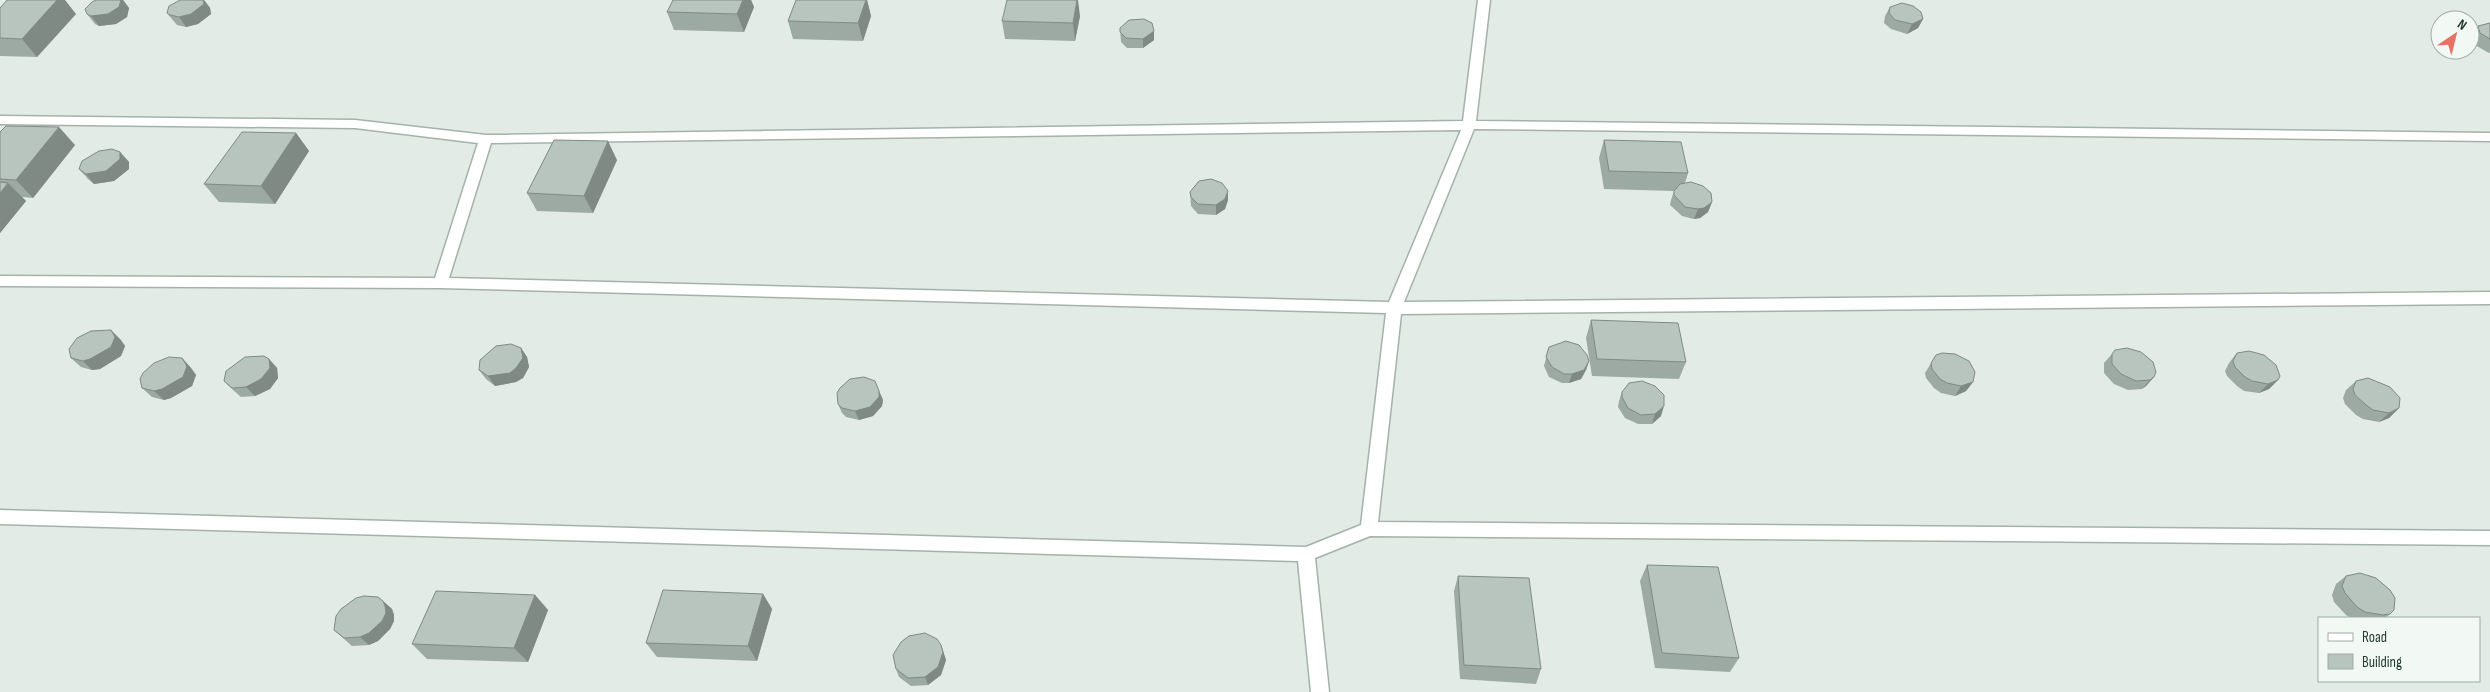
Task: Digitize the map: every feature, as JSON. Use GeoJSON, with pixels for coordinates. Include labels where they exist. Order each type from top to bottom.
{"type":"FeatureCollection","features":[{"type":"Feature","properties":{"kind":"street"},"geometry":{"type":"LineString","coordinates":[[1369,529],[1394,308],[1468,125],[1484,0]]}},
{"type":"Feature","properties":{"kind":"street"},"geometry":{"type":"LineString","coordinates":[[0,120],[355,124],[486,138],[1468,125],[2490,136]]}},
{"type":"Feature","properties":{"kind":"street"},"geometry":{"type":"LineString","coordinates":[[440,283],[486,138]]}},
{"type":"Feature","properties":{"kind":"street"},"geometry":{"type":"LineString","coordinates":[[0,281],[440,283],[1394,308],[2490,298]]}},
{"type":"Feature","properties":{"kind":"street"},"geometry":{"type":"LineString","coordinates":[[0,517],[1306,554],[1369,529],[2490,538]]}},
{"type":"Feature","properties":{"kind":"street"},"geometry":{"type":"LineString","coordinates":[[1306,554],[1320,692]]}},
{"type":"Feature","properties":{"kind":"building"},"geometry":{"type":"Polygon","coordinates":[[[7,0],[57,0],[22,39],[0,38],[0,8],[7,0]]]}},
{"type":"Feature","properties":{"kind":"building"},"geometry":{"type":"Polygon","coordinates":[[[96,0],[121,0],[119,7],[108,14],[91,16],[87,14],[85,9],[96,0]]]}},
{"type":"Feature","properties":{"kind":"building"},"geometry":{"type":"Polygon","coordinates":[[[180,0],[203,0],[204,4],[191,14],[179,17],[167,13],[169,6],[180,0]]]}},
{"type":"Feature","properties":{"kind":"building"},"geometry":{"type":"Polygon","coordinates":[[[673,0],[743,0],[737,14],[667,12],[673,0]]]}},
{"type":"Feature","properties":{"kind":"building"},"geometry":{"type":"Polygon","coordinates":[[[796,0],[866,0],[858,23],[788,21],[796,0]]]}},
{"type":"Feature","properties":{"kind":"building"},"geometry":{"type":"Polygon","coordinates":[[[1007,0],[1077,0],[1073,23],[1002,21],[1007,0]]]}},
{"type":"Feature","properties":{"kind":"building"},"geometry":{"type":"Polygon","coordinates":[[[1902,3],[1913,6],[1921,12],[1923,19],[1912,24],[1895,20],[1889,13],[1890,7],[1902,3]]]}},
{"type":"Feature","properties":{"kind":"building"},"geometry":{"type":"Polygon","coordinates":[[[1144,19],[1152,23],[1154,31],[1143,39],[1126,38],[1120,32],[1120,28],[1129,20],[1144,19]]]}},
{"type":"Feature","properties":{"kind":"building"},"geometry":{"type":"Polygon","coordinates":[[[2490,23],[2490,39],[2480,33],[2480,26],[2490,23]]]}},
{"type":"Feature","properties":{"kind":"building"},"geometry":{"type":"Polygon","coordinates":[[[6,126],[59,127],[16,180],[0,179],[0,132],[6,126]]]}},
{"type":"Feature","properties":{"kind":"building"},"geometry":{"type":"Polygon","coordinates":[[[242,132],[296,133],[261,186],[204,184],[242,132]]]}},
{"type":"Feature","properties":{"kind":"building"},"geometry":{"type":"Polygon","coordinates":[[[554,140],[608,141],[584,196],[527,193],[554,140]]]}},
{"type":"Feature","properties":{"kind":"building"},"geometry":{"type":"Polygon","coordinates":[[[1604,140],[1681,142],[1688,173],[1609,171],[1604,140]]]}},
{"type":"Feature","properties":{"kind":"building"},"geometry":{"type":"Polygon","coordinates":[[[112,149],[120,152],[120,159],[106,171],[86,174],[79,169],[82,161],[99,151],[112,149]]]}},
{"type":"Feature","properties":{"kind":"building"},"geometry":{"type":"Polygon","coordinates":[[[1211,179],[1222,183],[1228,191],[1225,199],[1216,205],[1198,204],[1191,197],[1190,192],[1199,181],[1211,179]]]}},
{"type":"Feature","properties":{"kind":"building"},"geometry":{"type":"Polygon","coordinates":[[[0,182],[8,183],[0,193],[0,182]]]}},
{"type":"Feature","properties":{"kind":"building"},"geometry":{"type":"Polygon","coordinates":[[[1691,182],[1703,186],[1711,193],[1712,202],[1704,208],[1685,207],[1674,195],[1674,191],[1680,184],[1691,182]]]}},
{"type":"Feature","properties":{"kind":"building"},"geometry":{"type":"Polygon","coordinates":[[[1591,320],[1678,323],[1686,362],[1597,359],[1591,320]]]}},
{"type":"Feature","properties":{"kind":"building"},"geometry":{"type":"Polygon","coordinates":[[[111,330],[115,337],[111,347],[83,361],[71,358],[69,349],[77,338],[91,331],[111,330]]]}},
{"type":"Feature","properties":{"kind":"building"},"geometry":{"type":"Polygon","coordinates":[[[1566,341],[1579,345],[1587,355],[1589,361],[1584,370],[1572,374],[1564,374],[1552,367],[1546,357],[1549,347],[1566,341]]]}},
{"type":"Feature","properties":{"kind":"building"},"geometry":{"type":"Polygon","coordinates":[[[511,344],[521,348],[523,358],[510,373],[488,376],[479,370],[480,360],[496,346],[511,344]]]}},
{"type":"Feature","properties":{"kind":"building"},"geometry":{"type":"Polygon","coordinates":[[[2127,348],[2141,352],[2153,362],[2156,372],[2154,377],[2150,380],[2136,381],[2121,374],[2112,364],[2112,354],[2115,350],[2127,348]]]}},
{"type":"Feature","properties":{"kind":"building"},"geometry":{"type":"Polygon","coordinates":[[[2249,351],[2264,355],[2276,365],[2280,376],[2278,380],[2268,384],[2252,381],[2235,367],[2233,361],[2237,353],[2249,351]]]}},
{"type":"Feature","properties":{"kind":"building"},"geometry":{"type":"Polygon","coordinates":[[[1942,353],[1955,354],[1969,361],[1975,372],[1973,382],[1961,386],[1947,383],[1940,379],[1932,369],[1931,363],[1936,355],[1942,353]]]}},
{"type":"Feature","properties":{"kind":"building"},"geometry":{"type":"Polygon","coordinates":[[[264,356],[269,359],[270,368],[261,379],[246,387],[232,388],[224,381],[226,371],[245,357],[264,356]]]}},
{"type":"Feature","properties":{"kind":"building"},"geometry":{"type":"Polygon","coordinates":[[[169,357],[182,358],[187,366],[183,377],[162,389],[154,391],[142,388],[140,379],[143,373],[154,363],[169,357]]]}},
{"type":"Feature","properties":{"kind":"building"},"geometry":{"type":"Polygon","coordinates":[[[864,377],[875,381],[879,397],[870,407],[855,411],[842,408],[838,404],[837,393],[840,388],[850,379],[864,377]]]}},
{"type":"Feature","properties":{"kind":"building"},"geometry":{"type":"Polygon","coordinates":[[[2368,378],[2390,387],[2400,398],[2399,408],[2389,413],[2373,410],[2355,395],[2353,389],[2356,381],[2368,378]]]}},
{"type":"Feature","properties":{"kind":"building"},"geometry":{"type":"Polygon","coordinates":[[[1642,381],[1655,386],[1664,395],[1664,406],[1655,414],[1641,415],[1628,408],[1622,397],[1622,392],[1629,383],[1642,381]]]}},
{"type":"Feature","properties":{"kind":"building"},"geometry":{"type":"Polygon","coordinates":[[[1647,565],[1718,567],[1739,658],[1662,653],[1647,565]]]}},
{"type":"Feature","properties":{"kind":"building"},"geometry":{"type":"Polygon","coordinates":[[[2360,573],[2376,578],[2390,590],[2395,598],[2394,610],[2390,614],[2383,615],[2365,612],[2357,607],[2345,593],[2342,586],[2346,576],[2360,573]]]}},
{"type":"Feature","properties":{"kind":"building"},"geometry":{"type":"Polygon","coordinates":[[[1458,576],[1529,578],[1541,669],[1464,665],[1458,576]]]}},
{"type":"Feature","properties":{"kind":"building"},"geometry":{"type":"Polygon","coordinates":[[[663,590],[763,594],[748,646],[646,643],[663,590]]]}},
{"type":"Feature","properties":{"kind":"building"},"geometry":{"type":"Polygon","coordinates":[[[436,591],[535,595],[514,648],[412,644],[436,591]]]}},
{"type":"Feature","properties":{"kind":"building"},"geometry":{"type":"Polygon","coordinates":[[[364,596],[378,597],[383,601],[386,613],[382,621],[369,633],[360,637],[344,638],[334,630],[336,616],[341,609],[356,598],[364,596]]]}},
{"type":"Feature","properties":{"kind":"building"},"geometry":{"type":"Polygon","coordinates":[[[925,633],[937,639],[941,645],[943,652],[938,667],[925,677],[908,678],[896,669],[893,655],[901,642],[909,636],[925,633]]]}}]}
